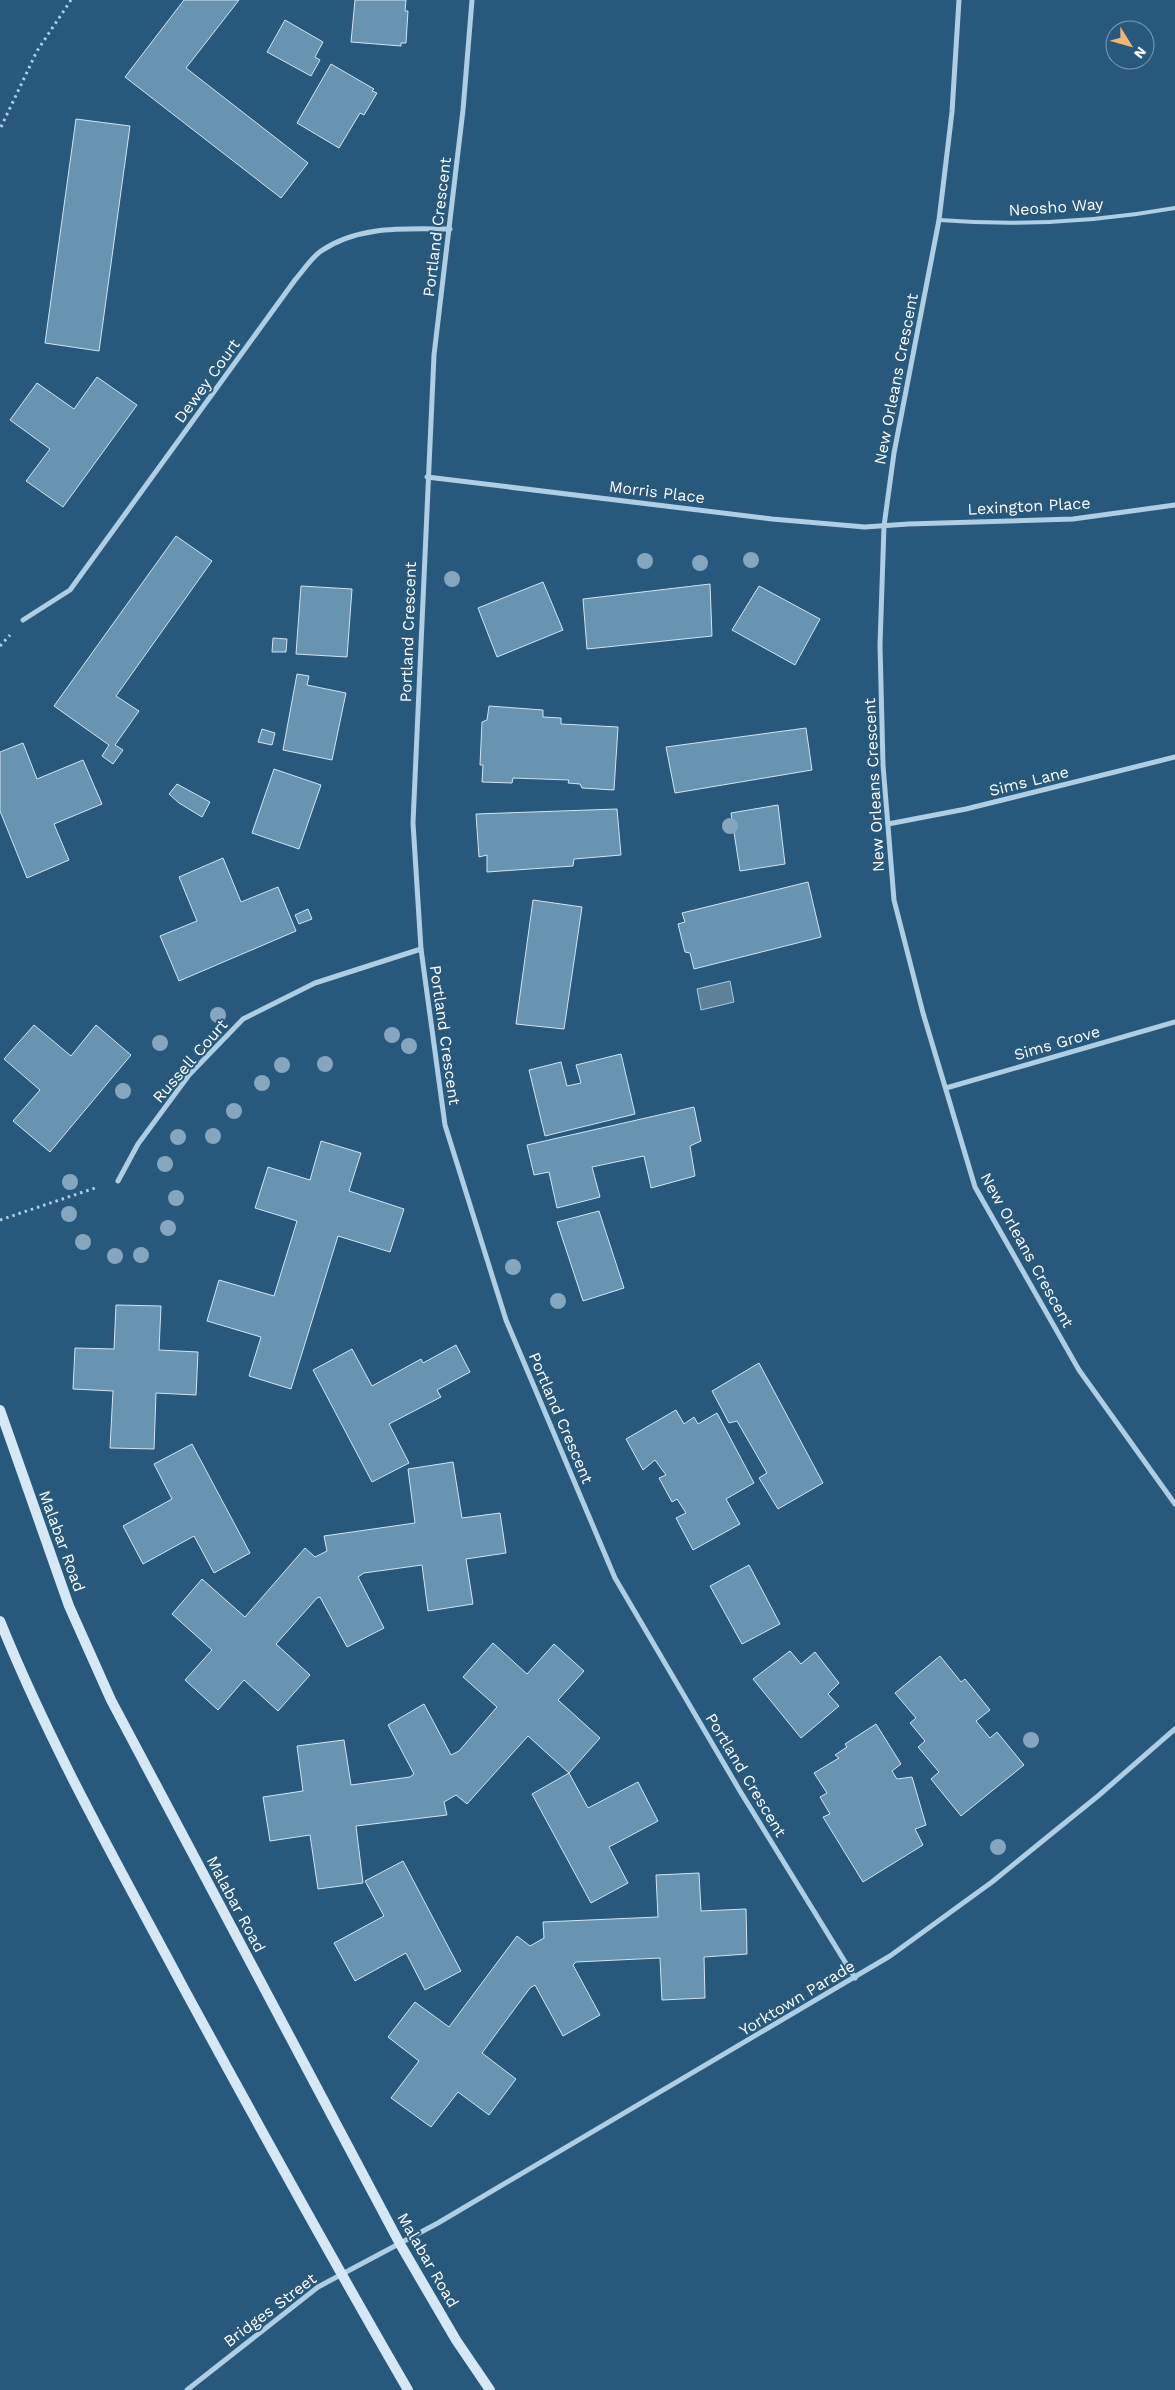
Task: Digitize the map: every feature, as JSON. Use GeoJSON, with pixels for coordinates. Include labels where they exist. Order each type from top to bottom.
{"type":"FeatureCollection","features":[{"type":"Feature","properties":{"kind":"main road","name":"Malabar Road"},"geometry":{"type":"LineString","coordinates":[[0,1410],[69,1606],[111,1700],[400,2244],[456,2340],[490,2390]]}},
{"type":"Feature","properties":{"kind":"main road"},"geometry":{"type":"LineString","coordinates":[[0,1621],[27,1687],[89,1813],[341,2275],[408,2390]]}},
{"type":"Feature","properties":{"kind":"street","name":"Portland Crescent"},"geometry":{"type":"LineString","coordinates":[[472,0],[463,110],[434,355],[412,823],[421,949],[445,1125],[506,1320],[615,1578],[740,1791],[855,1978]]}},
{"type":"Feature","properties":{"kind":"street","name":"New Orleans Crescent"},"geometry":{"type":"LineString","coordinates":[[959,0],[952,112],[939,220],[894,453],[884,526],[880,645],[883,765],[894,900],[923,1013],[975,1187],[1079,1370],[1175,1504]]}},
{"type":"Feature","properties":{"kind":"street","name":"Dewey Court"},"geometry":{"type":"LineString","coordinates":[[23,620],[70,590],[295,280],[320,252],[351,235],[380,230],[450,229]]}},
{"type":"Feature","properties":{"kind":"street","name":"Morris Place"},"geometry":{"type":"LineString","coordinates":[[427,477],[772,519],[865,527],[884,526]]}},
{"type":"Feature","properties":{"kind":"street","name":"Lexington Place"},"geometry":{"type":"LineString","coordinates":[[884,526],[1073,519],[1175,505]]}},
{"type":"Feature","properties":{"kind":"street","name":"Sims Lane"},"geometry":{"type":"LineString","coordinates":[[888,824],[966,809],[1175,756]]}},
{"type":"Feature","properties":{"kind":"street","name":"Russell Court"},"geometry":{"type":"LineString","coordinates":[[118,1181],[138,1144],[189,1075],[244,1018],[315,983],[421,949]]}},
{"type":"Feature","properties":{"kind":"street","name":"Sims Grove"},"geometry":{"type":"LineString","coordinates":[[946,1088],[1175,1022]]}},
{"type":"Feature","properties":{"kind":"street","name":"Yorktown Parade"},"geometry":{"type":"LineString","coordinates":[[400,2244],[890,1956],[992,1882],[1098,1796],[1175,1729]]}},
{"type":"Feature","properties":{"kind":"street","name":"Bridges Street"},"geometry":{"type":"LineString","coordinates":[[187,2390],[318,2287],[400,2244]]}},
{"type":"Feature","properties":{"kind":"lane","name":"Neosho Way"},"geometry":{"type":"LineString","coordinates":[[939,220],[1008,224],[1088,220],[1175,208]]}},
{"type":"Feature","properties":{"kind":"path"},"geometry":{"type":"LineString","coordinates":[[1,127],[37,51],[71,0]]}},
{"type":"Feature","properties":{"kind":"path"},"geometry":{"type":"LineString","coordinates":[[0,1220],[54,1200],[118,1181]]}},
{"type":"Feature","properties":{"kind":"water"},"geometry":{"type":"Polygon","coordinates":[[[730,981],[734,1002],[701,1010],[697,989],[730,981]]]}},
{"type":"Feature","properties":{"kind":"building"},"geometry":{"type":"Polygon","coordinates":[[[184,0],[239,0],[186,68],[308,163],[281,198],[125,77],[184,0]]]}},
{"type":"Feature","properties":{"kind":"building"},"geometry":{"type":"Polygon","coordinates":[[[355,0],[406,0],[405,11],[408,11],[406,43],[401,43],[401,46],[351,42],[355,0]]]}},
{"type":"Feature","properties":{"kind":"building"},"geometry":{"type":"Polygon","coordinates":[[[285,20],[323,42],[315,57],[320,60],[311,76],[267,52],[285,20]]]}},
{"type":"Feature","properties":{"kind":"building"},"geometry":{"type":"Polygon","coordinates":[[[331,64],[374,89],[372,91],[377,93],[364,115],[360,113],[339,148],[297,123],[331,64]]]}},
{"type":"Feature","properties":{"kind":"building"},"geometry":{"type":"Polygon","coordinates":[[[76,119],[130,126],[99,351],[45,343],[76,119]]]}},
{"type":"Feature","properties":{"kind":"building"},"geometry":{"type":"Polygon","coordinates":[[[97,377],[137,405],[63,507],[26,481],[50,449],[10,420],[37,383],[74,409],[97,377]]]}},
{"type":"Feature","properties":{"kind":"building"},"geometry":{"type":"Polygon","coordinates":[[[176,536],[212,561],[116,696],[139,711],[115,745],[123,750],[113,764],[102,756],[109,745],[54,706],[176,536]]]}},
{"type":"Feature","properties":{"kind":"building"},"geometry":{"type":"Polygon","coordinates":[[[543,582],[563,630],[497,657],[478,608],[543,582]]]}},
{"type":"Feature","properties":{"kind":"building"},"geometry":{"type":"Polygon","coordinates":[[[710,584],[712,636],[587,649],[583,599],[710,584]]]}},
{"type":"Feature","properties":{"kind":"building"},"geometry":{"type":"Polygon","coordinates":[[[301,586],[352,589],[347,657],[296,654],[301,586]]]}},
{"type":"Feature","properties":{"kind":"building"},"geometry":{"type":"Polygon","coordinates":[[[759,586],[820,619],[795,665],[732,630],[759,586]]]}},
{"type":"Feature","properties":{"kind":"building"},"geometry":{"type":"Polygon","coordinates":[[[273,638],[287,639],[286,652],[272,652],[273,638]]]}},
{"type":"Feature","properties":{"kind":"building"},"geometry":{"type":"Polygon","coordinates":[[[297,674],[309,676],[307,685],[346,693],[332,760],[283,750],[297,674]]]}},
{"type":"Feature","properties":{"kind":"building"},"geometry":{"type":"Polygon","coordinates":[[[489,706],[543,710],[543,717],[561,718],[561,724],[618,727],[614,790],[582,788],[580,784],[568,783],[569,780],[513,778],[512,783],[482,782],[483,765],[480,765],[482,722],[487,720],[489,706]]]}},
{"type":"Feature","properties":{"kind":"building"},"geometry":{"type":"Polygon","coordinates":[[[806,728],[812,770],[675,793],[666,747],[806,728]]]}},
{"type":"Feature","properties":{"kind":"building"},"geometry":{"type":"Polygon","coordinates":[[[262,729],[275,733],[272,745],[258,742],[262,729]]]}},
{"type":"Feature","properties":{"kind":"building"},"geometry":{"type":"Polygon","coordinates":[[[23,743],[37,779],[83,760],[102,804],[54,824],[69,860],[27,878],[0,811],[0,752],[23,743]]]}},
{"type":"Feature","properties":{"kind":"building"},"geometry":{"type":"Polygon","coordinates":[[[274,769],[321,785],[299,849],[252,833],[274,769]]]}},
{"type":"Feature","properties":{"kind":"building"},"geometry":{"type":"Polygon","coordinates":[[[177,784],[210,802],[202,817],[179,803],[169,794],[177,784]]]}},
{"type":"Feature","properties":{"kind":"building"},"geometry":{"type":"Polygon","coordinates":[[[778,805],[785,864],[740,871],[731,813],[778,805]]]}},
{"type":"Feature","properties":{"kind":"building"},"geometry":{"type":"Polygon","coordinates":[[[617,809],[621,855],[574,859],[573,866],[487,872],[487,855],[479,857],[476,814],[617,809]]]}},
{"type":"Feature","properties":{"kind":"building"},"geometry":{"type":"Polygon","coordinates":[[[223,858],[241,902],[278,887],[296,931],[179,981],[160,936],[197,921],[179,877],[223,858]]]}},
{"type":"Feature","properties":{"kind":"building"},"geometry":{"type":"Polygon","coordinates":[[[808,882],[821,937],[694,969],[690,953],[685,952],[678,924],[685,922],[682,913],[808,882]]]}},
{"type":"Feature","properties":{"kind":"building"},"geometry":{"type":"Polygon","coordinates":[[[533,900],[582,907],[564,1029],[516,1024],[533,900]]]}},
{"type":"Feature","properties":{"kind":"building"},"geometry":{"type":"Polygon","coordinates":[[[308,909],[312,919],[299,924],[295,915],[308,909]]]}},
{"type":"Feature","properties":{"kind":"building"},"geometry":{"type":"Polygon","coordinates":[[[34,1025],[71,1056],[96,1025],[131,1055],[50,1152],[13,1121],[40,1090],[4,1059],[34,1025]]]}},
{"type":"Feature","properties":{"kind":"building"},"geometry":{"type":"Polygon","coordinates":[[[621,1054],[635,1114],[545,1136],[529,1070],[561,1062],[567,1086],[581,1083],[576,1065],[621,1054]]]}},
{"type":"Feature","properties":{"kind":"building"},"geometry":{"type":"Polygon","coordinates":[[[694,1107],[701,1141],[690,1146],[695,1176],[651,1188],[644,1156],[592,1167],[600,1197],[557,1208],[549,1172],[534,1175],[527,1145],[694,1107]]]}},
{"type":"Feature","properties":{"kind":"building"},"geometry":{"type":"Polygon","coordinates":[[[321,1141],[361,1153],[349,1191],[404,1209],[390,1252],[338,1236],[291,1389],[249,1376],[261,1337],[207,1321],[219,1280],[274,1296],[297,1221],[255,1208],[268,1167],[310,1180],[321,1141]]]}},
{"type":"Feature","properties":{"kind":"building"},"geometry":{"type":"Polygon","coordinates":[[[599,1211],[624,1288],[583,1301],[557,1222],[599,1211]]]}},
{"type":"Feature","properties":{"kind":"building"},"geometry":{"type":"Polygon","coordinates":[[[116,1305],[161,1306],[159,1350],[198,1352],[196,1395],[156,1393],[154,1449],[110,1448],[113,1391],[73,1389],[75,1348],[114,1349],[116,1305]]]}},
{"type":"Feature","properties":{"kind":"building"},"geometry":{"type":"Polygon","coordinates":[[[456,1345],[470,1372],[437,1390],[441,1397],[389,1424],[409,1463],[372,1482],[313,1370],[352,1349],[372,1386],[421,1359],[423,1363],[456,1345]]]}},
{"type":"Feature","properties":{"kind":"building"},"geometry":{"type":"Polygon","coordinates":[[[759,1363],[823,1483],[778,1509],[759,1478],[767,1473],[737,1421],[729,1423],[712,1391],[759,1363]]]}},
{"type":"Feature","properties":{"kind":"building"},"geometry":{"type":"Polygon","coordinates":[[[676,1410],[684,1424],[694,1417],[698,1424],[717,1413],[754,1483],[726,1499],[740,1524],[693,1550],[676,1518],[686,1513],[677,1499],[672,1502],[659,1478],[666,1475],[655,1460],[643,1470],[626,1439],[676,1410]]]}},
{"type":"Feature","properties":{"kind":"building"},"geometry":{"type":"Polygon","coordinates":[[[192,1444],[250,1553],[214,1573],[194,1536],[143,1564],[123,1526],[172,1499],[154,1464],[192,1444]]]}},
{"type":"Feature","properties":{"kind":"building"},"geometry":{"type":"Polygon","coordinates":[[[453,1462],[462,1518],[500,1513],[506,1553],[466,1559],[473,1604],[428,1611],[422,1565],[364,1573],[358,1577],[384,1628],[347,1647],[320,1597],[317,1598],[276,1644],[310,1675],[278,1711],[244,1680],[218,1710],[185,1680],[212,1650],[172,1614],[202,1579],[245,1617],[305,1548],[315,1557],[327,1551],[324,1536],[415,1523],[408,1469],[453,1462]]]}},
{"type":"Feature","properties":{"kind":"building"},"geometry":{"type":"Polygon","coordinates":[[[749,1565],[780,1624],[742,1644],[710,1586],[749,1565]]]}},
{"type":"Feature","properties":{"kind":"building"},"geometry":{"type":"Polygon","coordinates":[[[493,1643],[527,1674],[554,1644],[584,1671],[558,1700],[600,1738],[569,1773],[528,1736],[467,1804],[456,1795],[444,1802],[447,1815],[356,1826],[363,1883],[318,1889],[310,1835],[270,1841],[263,1797],[303,1791],[297,1746],[344,1740],[351,1785],[410,1777],[414,1774],[388,1725],[424,1704],[451,1755],[459,1751],[497,1707],[463,1677],[493,1643]]]}},
{"type":"Feature","properties":{"kind":"building"},"geometry":{"type":"Polygon","coordinates":[[[790,1651],[801,1664],[815,1652],[839,1683],[828,1694],[839,1706],[801,1738],[753,1679],[790,1651]]]}},
{"type":"Feature","properties":{"kind":"building"},"geometry":{"type":"Polygon","coordinates":[[[940,1656],[961,1682],[965,1679],[990,1710],[976,1721],[990,1738],[997,1732],[1024,1765],[961,1816],[931,1779],[939,1772],[918,1747],[925,1741],[910,1723],[916,1718],[895,1693],[940,1656]]]}},
{"type":"Feature","properties":{"kind":"building"},"geometry":{"type":"Polygon","coordinates":[[[876,1724],[901,1764],[892,1771],[897,1779],[912,1777],[926,1825],[915,1829],[923,1845],[863,1882],[823,1817],[830,1814],[820,1797],[827,1793],[814,1773],[839,1758],[835,1755],[847,1747],[845,1744],[876,1724]]]}},
{"type":"Feature","properties":{"kind":"building"},"geometry":{"type":"Polygon","coordinates":[[[569,1773],[588,1808],[638,1782],[658,1821],[609,1847],[628,1883],[591,1903],[532,1794],[569,1773]]]}},
{"type":"Feature","properties":{"kind":"building"},"geometry":{"type":"Polygon","coordinates":[[[403,1861],[461,1971],[425,1990],[406,1953],[355,1981],[334,1943],[384,1916],[365,1881],[403,1861]]]}},
{"type":"Feature","properties":{"kind":"building"},"geometry":{"type":"Polygon","coordinates":[[[699,1873],[701,1911],[746,1909],[747,1954],[704,1957],[705,1998],[662,2000],[660,1958],[576,1962],[573,1965],[600,2015],[563,2036],[535,1985],[530,1988],[482,2053],[516,2079],[489,2115],[458,2092],[431,2127],[391,2098],[419,2061],[388,2037],[415,2002],[449,2027],[517,1936],[530,1946],[544,1938],[543,1922],[658,1917],[656,1875],[699,1873]]]}}]}
